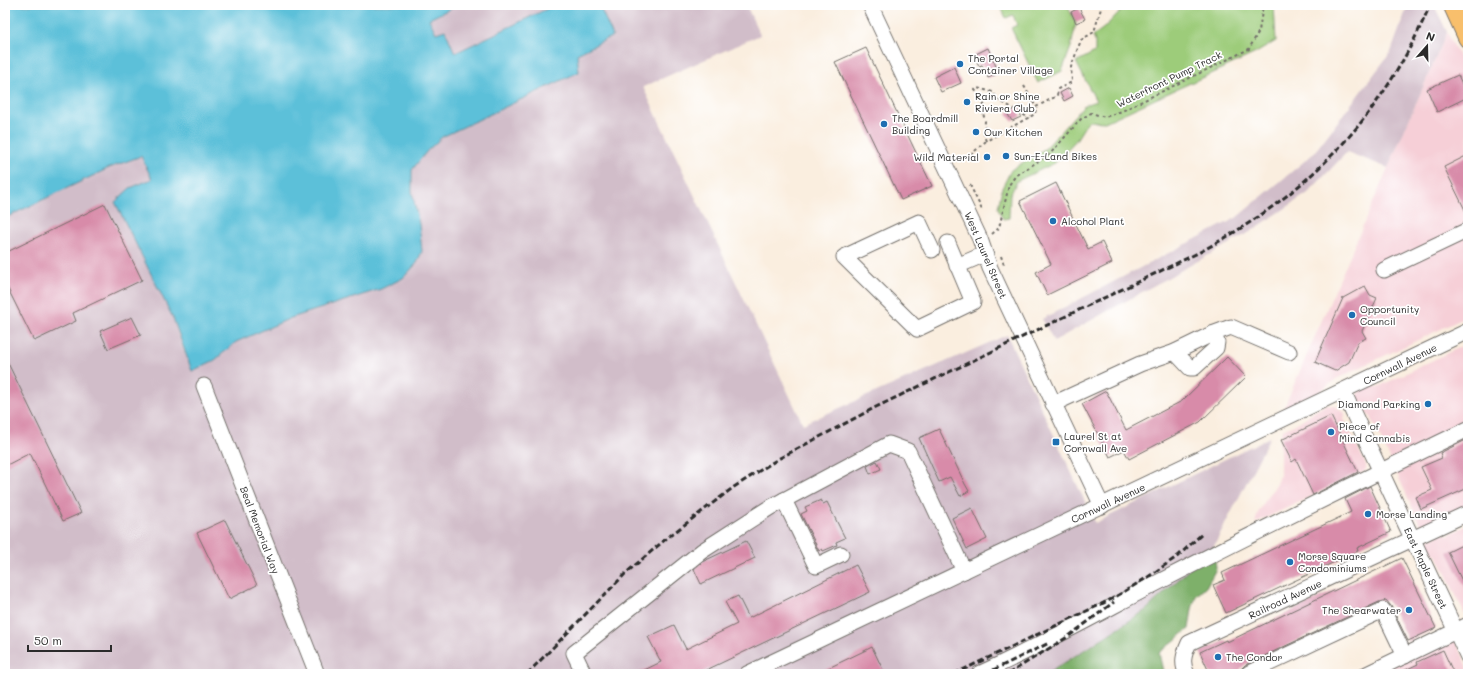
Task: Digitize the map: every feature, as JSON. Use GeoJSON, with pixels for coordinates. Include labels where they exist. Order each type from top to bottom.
{"type":"FeatureCollection","features":[{"type":"Feature","properties":{"kind":"main road"},"geometry":{"type":"LineString","coordinates":[[1453,5],[1467,35]]}},
{"type":"Feature","properties":{"kind":"street","name":"West Laurel Street"},"geometry":{"type":"LineString","coordinates":[[870,5],[980,239],[1000,290],[1102,506]]}},
{"type":"Feature","properties":{"kind":"street"},"geometry":{"type":"LineString","coordinates":[[932,250],[919,222],[844,257],[917,329],[973,302],[948,243]]}},
{"type":"Feature","properties":{"kind":"street"},"geometry":{"type":"LineString","coordinates":[[1384,270],[1468,230]]}},
{"type":"Feature","properties":{"kind":"street"},"geometry":{"type":"LineString","coordinates":[[957,266],[985,254]]}},
{"type":"Feature","properties":{"kind":"street"},"geometry":{"type":"LineString","coordinates":[[1053,404],[1140,364],[1175,352],[1212,334],[1231,327],[1289,352]]}},
{"type":"Feature","properties":{"kind":"street","name":"Cornwall Avenue"},"geometry":{"type":"LineString","coordinates":[[747,674],[1468,331]]}},
{"type":"Feature","properties":{"kind":"street"},"geometry":{"type":"LineString","coordinates":[[1175,352],[1190,368],[1194,368],[1216,348],[1217,342],[1212,334]]}},
{"type":"Feature","properties":{"kind":"street","name":"Beal Memorial Way"},"geometry":{"type":"LineString","coordinates":[[204,386],[317,674]]}},
{"type":"Feature","properties":{"kind":"street","name":"East Maple Street"},"geometry":{"type":"LineString","coordinates":[[1343,391],[1413,539],[1462,628],[1468,658]]}},
{"type":"Feature","properties":{"kind":"street"},"geometry":{"type":"LineString","coordinates":[[979,674],[1022,655],[1151,586],[1468,430]]}},
{"type":"Feature","properties":{"kind":"street"},"geometry":{"type":"LineString","coordinates":[[584,674],[574,652],[702,551],[784,500],[889,444],[908,451],[964,571]]}},
{"type":"Feature","properties":{"kind":"street"},"geometry":{"type":"LineString","coordinates":[[784,500],[816,566],[842,554]]}},
{"type":"Feature","properties":{"kind":"street","name":"Railroad Avenue"},"geometry":{"type":"LineString","coordinates":[[1185,671],[1184,655],[1190,643],[1468,513]]}},
{"type":"Feature","properties":{"kind":"street"},"geometry":{"type":"LineString","coordinates":[[1250,674],[1249,673],[1383,610],[1405,656]]}},
{"type":"Feature","properties":{"kind":"street"},"geometry":{"type":"LineString","coordinates":[[1367,674],[1462,628]]}},
{"type":"Feature","properties":{"kind":"path"},"geometry":{"type":"LineString","coordinates":[[1036,107],[1057,96],[1058,89],[1072,82],[1071,67],[1081,40],[1094,32],[1102,5]]}},
{"type":"Feature","properties":{"kind":"path","name":"Waterfront Pump Track"},"geometry":{"type":"LineString","coordinates":[[992,234],[999,228],[1009,185],[1016,175],[1050,154],[1081,119],[1092,113],[1105,117],[1122,112],[1249,49],[1259,31],[1262,5]]}},
{"type":"Feature","properties":{"kind":"path"},"geometry":{"type":"LineString","coordinates":[[966,159],[986,141],[1035,114],[1036,107],[1024,86]]}},
{"type":"Feature","properties":{"kind":"path"},"geometry":{"type":"LineString","coordinates":[[986,141],[984,136],[985,121],[982,109],[985,102],[975,90],[977,88],[993,92],[997,99],[1029,118]]}},
{"type":"Feature","properties":{"kind":"shaded area"},"geometry":{"type":"Polygon","coordinates":[[[458,5],[555,5],[455,53],[445,30],[436,33],[429,19],[458,5]]]}},
{"type":"Feature","properties":{"kind":"shaded area"},"geometry":{"type":"Polygon","coordinates":[[[599,5],[746,5],[760,35],[643,87],[803,424],[1007,335],[1095,523],[1270,437],[1214,546],[1146,610],[1047,674],[5,674],[5,218],[109,168],[141,156],[152,179],[130,188],[182,346],[192,370],[215,360],[236,342],[291,318],[381,289],[403,278],[417,263],[422,251],[419,224],[412,192],[412,170],[427,151],[442,137],[579,72],[577,54],[613,36],[599,5]]]}},
{"type":"Feature","properties":{"kind":"shaded area"},"geometry":{"type":"Polygon","coordinates":[[[1408,5],[1434,5],[1447,32],[1388,168],[1347,152],[1308,193],[1250,232],[1054,341],[1042,319],[1236,218],[1313,154],[1391,52],[1408,5]]]}},
{"type":"Feature","properties":{"kind":"shaded area"},"geometry":{"type":"Polygon","coordinates":[[[1447,32],[1468,75],[1468,316],[1336,379],[1313,397],[1283,410],[1447,32]]]}},
{"type":"Feature","properties":{"kind":"shaded area"},"geometry":{"type":"Polygon","coordinates":[[[1468,343],[1468,506],[1423,526],[1420,524],[1371,417],[1360,409],[1356,402],[1357,395],[1361,389],[1370,385],[1378,387],[1468,343]]]}},
{"type":"Feature","properties":{"kind":"shaded area"},"geometry":{"type":"Polygon","coordinates":[[[1325,405],[1335,406],[1344,412],[1344,419],[1366,465],[1366,469],[1363,472],[1255,523],[1258,513],[1274,488],[1280,475],[1280,440],[1282,430],[1294,425],[1325,405]]]}},
{"type":"Feature","properties":{"kind":"shaded area"},"geometry":{"type":"Polygon","coordinates":[[[1468,525],[1468,621],[1437,555],[1427,551],[1425,544],[1428,540],[1442,533],[1448,535],[1468,525]]]}},
{"type":"Feature","properties":{"kind":"shaded area"},"geometry":{"type":"Polygon","coordinates":[[[1452,633],[1468,667],[1468,674],[1367,674],[1452,633]]]}},
{"type":"Feature","properties":{"kind":"green space"},"geometry":{"type":"Polygon","coordinates":[[[1000,5],[1067,5],[1076,23],[1071,47],[1062,71],[1038,83],[1011,28],[1017,25],[1013,15],[1006,18],[1000,5]]]}},
{"type":"Feature","properties":{"kind":"green space"},"geometry":{"type":"Polygon","coordinates":[[[1126,5],[1274,5],[1276,41],[1256,53],[1105,122],[1088,121],[1076,140],[1055,163],[1017,181],[1010,195],[1009,218],[1003,219],[998,208],[1002,188],[1011,170],[1046,148],[1084,105],[1096,101],[1076,62],[1095,52],[1095,41],[1093,36],[1105,27],[1126,5]]]}},
{"type":"Feature","properties":{"kind":"green space"},"geometry":{"type":"Polygon","coordinates":[[[1214,546],[1216,569],[1206,587],[1196,596],[1192,609],[1189,629],[1159,653],[1163,671],[1169,674],[1047,674],[1146,610],[1214,546]]]}},
{"type":"Feature","properties":{"kind":"water"},"geometry":{"type":"Polygon","coordinates":[[[5,5],[458,5],[429,19],[436,33],[445,30],[455,53],[555,5],[599,5],[613,36],[577,54],[579,72],[442,137],[427,151],[412,170],[412,192],[419,224],[422,251],[417,263],[403,278],[381,289],[291,318],[236,342],[215,360],[192,371],[173,318],[115,202],[130,188],[152,179],[141,156],[109,168],[5,218],[5,5]]]}},
{"type":"Feature","properties":{"kind":"building"},"geometry":{"type":"Polygon","coordinates":[[[1079,8],[1085,19],[1076,23],[1071,12],[1079,8]]]}},
{"type":"Feature","properties":{"kind":"building","name":"The Boardmill Building"},"geometry":{"type":"Polygon","coordinates":[[[866,48],[932,186],[901,200],[835,62],[866,48]]]}},
{"type":"Feature","properties":{"kind":"building"},"geometry":{"type":"Polygon","coordinates":[[[988,48],[999,73],[988,78],[982,65],[979,66],[974,55],[988,48]]]}},
{"type":"Feature","properties":{"kind":"building"},"geometry":{"type":"Polygon","coordinates":[[[954,67],[961,83],[941,92],[934,77],[954,67]]]}},
{"type":"Feature","properties":{"kind":"building"},"geometry":{"type":"Polygon","coordinates":[[[1458,75],[1468,97],[1437,112],[1427,89],[1458,75]]]}},
{"type":"Feature","properties":{"kind":"building"},"geometry":{"type":"Polygon","coordinates":[[[1069,88],[1073,96],[1064,101],[1060,93],[1069,88]]]}},
{"type":"Feature","properties":{"kind":"building"},"geometry":{"type":"Polygon","coordinates":[[[1020,106],[1021,117],[1012,121],[1007,113],[1020,106]]]}},
{"type":"Feature","properties":{"kind":"building"},"geometry":{"type":"Polygon","coordinates":[[[1468,155],[1468,216],[1444,167],[1468,155]]]}},
{"type":"Feature","properties":{"kind":"building","name":"Alcohol Plant"},"geometry":{"type":"Polygon","coordinates":[[[1056,183],[1088,249],[1102,242],[1112,263],[1047,295],[1036,272],[1051,264],[1020,201],[1056,183]]]}},
{"type":"Feature","properties":{"kind":"building"},"geometry":{"type":"Polygon","coordinates":[[[105,204],[142,280],[73,313],[76,321],[34,341],[5,283],[5,253],[105,204]]]}},
{"type":"Feature","properties":{"kind":"building","name":"Opportunity Council"},"geometry":{"type":"Polygon","coordinates":[[[1365,286],[1370,295],[1377,298],[1362,331],[1366,338],[1358,342],[1349,362],[1335,371],[1315,362],[1343,298],[1365,286]]]}},
{"type":"Feature","properties":{"kind":"building"},"geometry":{"type":"Polygon","coordinates":[[[132,317],[141,335],[108,349],[100,331],[132,317]]]}},
{"type":"Feature","properties":{"kind":"building"},"geometry":{"type":"Polygon","coordinates":[[[5,357],[81,513],[63,521],[30,453],[5,466],[5,357]]]}},
{"type":"Feature","properties":{"kind":"building"},"geometry":{"type":"Polygon","coordinates":[[[1227,357],[1246,377],[1200,422],[1129,459],[1124,450],[1110,457],[1082,404],[1106,391],[1126,430],[1182,401],[1227,357]]]}},
{"type":"Feature","properties":{"kind":"building"},"geometry":{"type":"Polygon","coordinates":[[[1331,416],[1358,472],[1313,495],[1296,459],[1292,462],[1281,440],[1331,416]]]}},
{"type":"Feature","properties":{"kind":"building"},"geometry":{"type":"Polygon","coordinates":[[[939,429],[969,491],[960,496],[950,477],[939,482],[919,438],[939,429]]]}},
{"type":"Feature","properties":{"kind":"building"},"geometry":{"type":"Polygon","coordinates":[[[1468,439],[1468,488],[1421,509],[1416,497],[1432,490],[1421,467],[1442,458],[1440,453],[1468,439]]]}},
{"type":"Feature","properties":{"kind":"building"},"geometry":{"type":"Polygon","coordinates":[[[877,461],[881,469],[870,474],[867,466],[877,461]]]}},
{"type":"Feature","properties":{"kind":"building","name":"Morse Square Condominiums"},"geometry":{"type":"Polygon","coordinates":[[[1370,486],[1391,532],[1357,548],[1358,551],[1226,613],[1213,585],[1225,580],[1222,573],[1351,512],[1345,499],[1370,486]]]}},
{"type":"Feature","properties":{"kind":"building"},"geometry":{"type":"Polygon","coordinates":[[[821,500],[823,504],[827,502],[845,538],[836,542],[837,545],[823,551],[822,549],[819,551],[801,514],[807,511],[805,507],[821,500]]]}},
{"type":"Feature","properties":{"kind":"building"},"geometry":{"type":"Polygon","coordinates":[[[972,508],[987,539],[967,549],[952,518],[972,508]]]}},
{"type":"Feature","properties":{"kind":"building"},"geometry":{"type":"Polygon","coordinates":[[[225,520],[257,585],[229,599],[197,533],[225,520]]]}},
{"type":"Feature","properties":{"kind":"building"},"geometry":{"type":"Polygon","coordinates":[[[746,541],[755,558],[701,584],[694,569],[702,562],[746,541]]]}},
{"type":"Feature","properties":{"kind":"building"},"geometry":{"type":"Polygon","coordinates":[[[1468,542],[1468,593],[1448,552],[1468,542]]]}},
{"type":"Feature","properties":{"kind":"building"},"geometry":{"type":"Polygon","coordinates":[[[1402,558],[1436,628],[1408,641],[1391,606],[1386,600],[1245,665],[1240,670],[1240,674],[1210,674],[1200,652],[1226,640],[1227,642],[1402,558]]]}},
{"type":"Feature","properties":{"kind":"building"},"geometry":{"type":"Polygon","coordinates":[[[856,565],[870,592],[698,674],[636,674],[661,662],[648,637],[674,625],[686,649],[737,624],[725,602],[738,596],[749,618],[856,565]]]}},
{"type":"Feature","properties":{"kind":"building"},"geometry":{"type":"Polygon","coordinates":[[[872,647],[885,674],[816,674],[864,651],[872,647]]]}},
{"type":"Feature","properties":{"kind":"building"},"geometry":{"type":"Polygon","coordinates":[[[1443,650],[1454,674],[1397,674],[1418,664],[1417,662],[1443,650]]]}},
{"type":"Feature","properties":{"kind":"railway"},"geometry":{"type":"LineString","coordinates":[[527,674],[626,573],[667,538],[734,487],[778,459],[876,407],[1198,253],[1237,230],[1273,206],[1307,179],[1337,150],[1364,118],[1389,84],[1411,46],[1430,5]]}},
{"type":"Feature","properties":{"kind":"railway"},"geometry":{"type":"LineString","coordinates":[[954,674],[1112,599],[1148,577],[1178,556],[1203,533]]}},
{"type":"Feature","properties":{"kind":"railway"},"geometry":{"type":"LineString","coordinates":[[1008,674],[1069,636],[1114,602]]}},
{"type":"Feature","properties":{"kind":"railway"},"geometry":{"type":"LineString","coordinates":[[985,674],[1049,643]]}},
{"type":"Feature","properties":{"kind":"place","name":"The Portal Container Village"},"geometry":{"type":"Point","coordinates":[960,64]}},
{"type":"Feature","properties":{"kind":"place","name":"Rain or Shine Riviera Club"},"geometry":{"type":"Point","coordinates":[967,102]}},
{"type":"Feature","properties":{"kind":"place","name":"The Boardmill Building"},"geometry":{"type":"Point","coordinates":[884,124]}},
{"type":"Feature","properties":{"kind":"place","name":"Our Kitchen"},"geometry":{"type":"Point","coordinates":[976,132]}},
{"type":"Feature","properties":{"kind":"place","name":"Sun-E-Land Bikes"},"geometry":{"type":"Point","coordinates":[1006,156]}},
{"type":"Feature","properties":{"kind":"place","name":"Wild Material"},"geometry":{"type":"Point","coordinates":[987,157]}},
{"type":"Feature","properties":{"kind":"place","name":"Alcohol Plant"},"geometry":{"type":"Point","coordinates":[1053,221]}},
{"type":"Feature","properties":{"kind":"place","name":"Opportunity Council"},"geometry":{"type":"Point","coordinates":[1352,315]}},
{"type":"Feature","properties":{"kind":"place","name":"Diamond Parking"},"geometry":{"type":"Point","coordinates":[1428,404]}},
{"type":"Feature","properties":{"kind":"place","name":"Piece of Mind Cannabis"},"geometry":{"type":"Point","coordinates":[1331,432]}},
{"type":"Feature","properties":{"kind":"place","name":"Laurel St at Cornwall Ave"},"geometry":{"type":"Point","coordinates":[1056,442]}},
{"type":"Feature","properties":{"kind":"place","name":"Morse Landing"},"geometry":{"type":"Point","coordinates":[1368,514]}},
{"type":"Feature","properties":{"kind":"place","name":"Morse Square Condominiums"},"geometry":{"type":"Point","coordinates":[1290,562]}},
{"type":"Feature","properties":{"kind":"place","name":"The Shearwater"},"geometry":{"type":"Point","coordinates":[1409,610]}},
{"type":"Feature","properties":{"kind":"place","name":"The Condor"},"geometry":{"type":"Point","coordinates":[1218,657]}}]}
